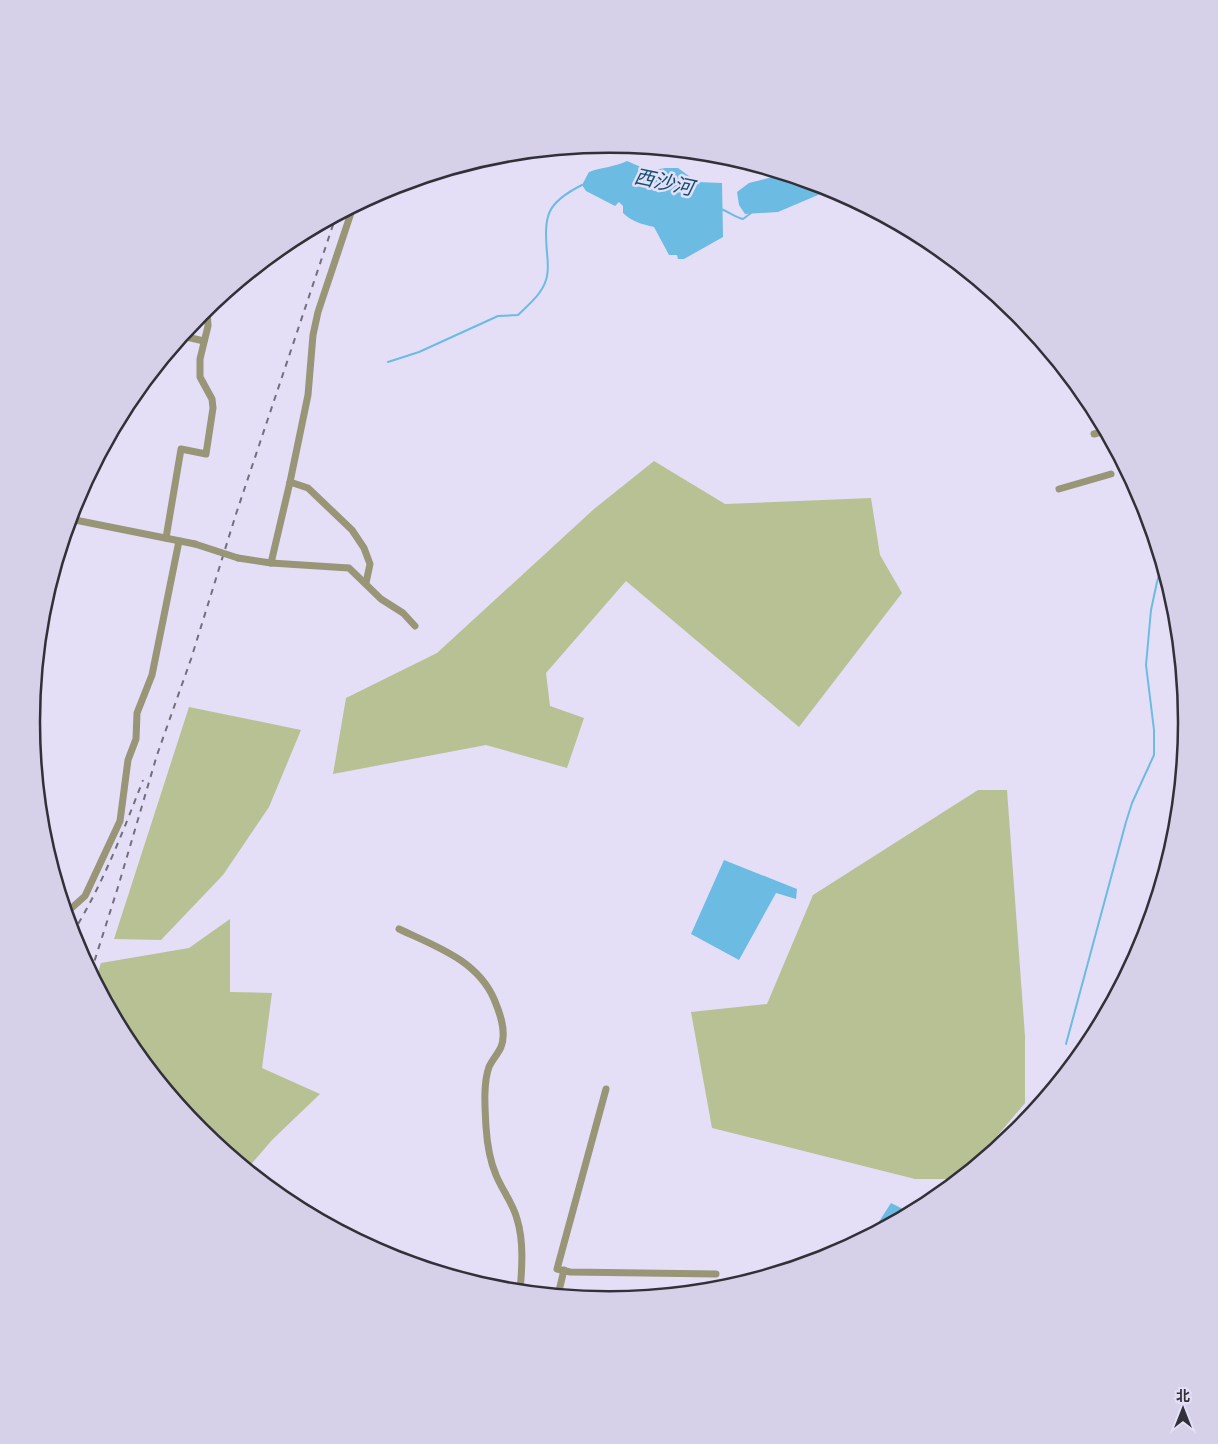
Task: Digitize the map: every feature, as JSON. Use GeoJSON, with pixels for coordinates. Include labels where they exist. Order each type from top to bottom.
{"type":"FeatureCollection","features":[{"type":"Feature","properties":{"kind":"street"},"geometry":{"type":"LineString","coordinates":[[271,563],[308,395],[313,334],[318,312],[350,216]]}},
{"type":"Feature","properties":{"kind":"street"},"geometry":{"type":"LineString","coordinates":[[166,538],[180,449],[206,454],[213,408],[212,399],[200,377],[200,359],[208,326],[208,319]]}},
{"type":"Feature","properties":{"kind":"street"},"geometry":{"type":"LineString","coordinates":[[190,338],[204,342]]}},
{"type":"Feature","properties":{"kind":"street"},"geometry":{"type":"LineString","coordinates":[[1094,434],[1099,433]]}},
{"type":"Feature","properties":{"kind":"street"},"geometry":{"type":"LineString","coordinates":[[1059,489],[1111,474]]}},
{"type":"Feature","properties":{"kind":"street"},"geometry":{"type":"LineString","coordinates":[[290,482],[308,488],[352,530],[364,548],[370,564],[366,583]]}},
{"type":"Feature","properties":{"kind":"street"},"geometry":{"type":"LineString","coordinates":[[77,520],[195,544],[238,558],[271,563],[349,568],[381,599],[403,613],[415,626]]}},
{"type":"Feature","properties":{"kind":"street"},"geometry":{"type":"LineString","coordinates":[[71,908],[85,896],[120,821],[128,760],[136,739],[137,713],[152,675],[179,541]]}},
{"type":"Feature","properties":{"kind":"street"},"geometry":{"type":"LineString","coordinates":[[399,929],[468,964],[482,978],[494,998],[501,1019],[503,1034],[501,1046],[489,1067],[486,1089],[486,1133],[496,1175],[518,1219],[520,1284]]}},
{"type":"Feature","properties":{"kind":"street"},"geometry":{"type":"LineString","coordinates":[[606,1089],[557,1269],[570,1272],[716,1274]]}},
{"type":"Feature","properties":{"kind":"street"},"geometry":{"type":"LineString","coordinates":[[560,1289],[564,1270]]}},
{"type":"Feature","properties":{"kind":"green space"},"geometry":{"type":"Polygon","coordinates":[[[654,461],[725,504],[871,498],[880,555],[902,593],[799,727],[626,581],[546,673],[550,706],[584,718],[567,768],[486,745],[333,774],[346,698],[437,653],[594,509],[654,461]]]}},
{"type":"Feature","properties":{"kind":"green space"},"geometry":{"type":"Polygon","coordinates":[[[189,707],[301,730],[269,807],[223,875],[161,940],[114,939],[189,707]]]}},
{"type":"Feature","properties":{"kind":"green space"},"geometry":{"type":"Polygon","coordinates":[[[978,790],[1007,790],[1025,1036],[1025,1103],[991,1143],[947,1179],[915,1179],[712,1128],[691,1012],[767,1004],[813,895],[978,790]]]}},
{"type":"Feature","properties":{"kind":"green space"},"geometry":{"type":"Polygon","coordinates":[[[230,919],[230,992],[272,993],[262,1068],[320,1094],[272,1140],[251,1164],[234,1150],[181,1097],[136,1038],[98,972],[101,963],[189,948],[230,919]]]}},
{"type":"Feature","properties":{"kind":"water"},"geometry":{"type":"Polygon","coordinates":[[[627,161],[650,171],[678,168],[697,182],[722,183],[723,237],[684,259],[678,259],[677,255],[669,255],[654,227],[630,219],[623,213],[623,206],[619,202],[615,206],[586,191],[582,185],[589,172],[627,161]]]}},
{"type":"Feature","properties":{"kind":"water"},"geometry":{"type":"Polygon","coordinates":[[[772,177],[821,194],[778,212],[745,214],[739,205],[737,192],[749,183],[772,177]]]}},
{"type":"Feature","properties":{"kind":"water"},"geometry":{"type":"Polygon","coordinates":[[[724,860],[797,889],[796,899],[776,893],[739,960],[691,934],[724,860]]]}},
{"type":"Feature","properties":{"kind":"water"},"geometry":{"type":"Polygon","coordinates":[[[891,1203],[903,1209],[894,1215],[878,1223],[891,1203]]]}},
{"type":"Feature","properties":{"kind":"waterway","name":"西沙河"},"geometry":{"type":"LineString","coordinates":[[388,362],[419,352],[498,316],[518,315],[538,295],[546,280],[548,273],[546,229],[550,212],[554,204],[561,198],[582,185]]}},
{"type":"Feature","properties":{"kind":"waterway","name":"西沙河"},"geometry":{"type":"LineString","coordinates":[[721,209],[743,219],[751,213]]}},
{"type":"Feature","properties":{"kind":"waterway"},"geometry":{"type":"LineString","coordinates":[[1066,1044],[1126,822],[1132,803],[1154,755],[1154,730],[1146,665],[1151,610],[1159,575]]}},
{"type":"Feature","properties":{"kind":"railway"},"geometry":{"type":"LineString","coordinates":[[94,963],[157,755],[191,659],[236,514],[333,225]]}},
{"type":"Feature","properties":{"kind":"railway"},"geometry":{"type":"LineString","coordinates":[[77,925],[120,839],[143,780]]}}]}
